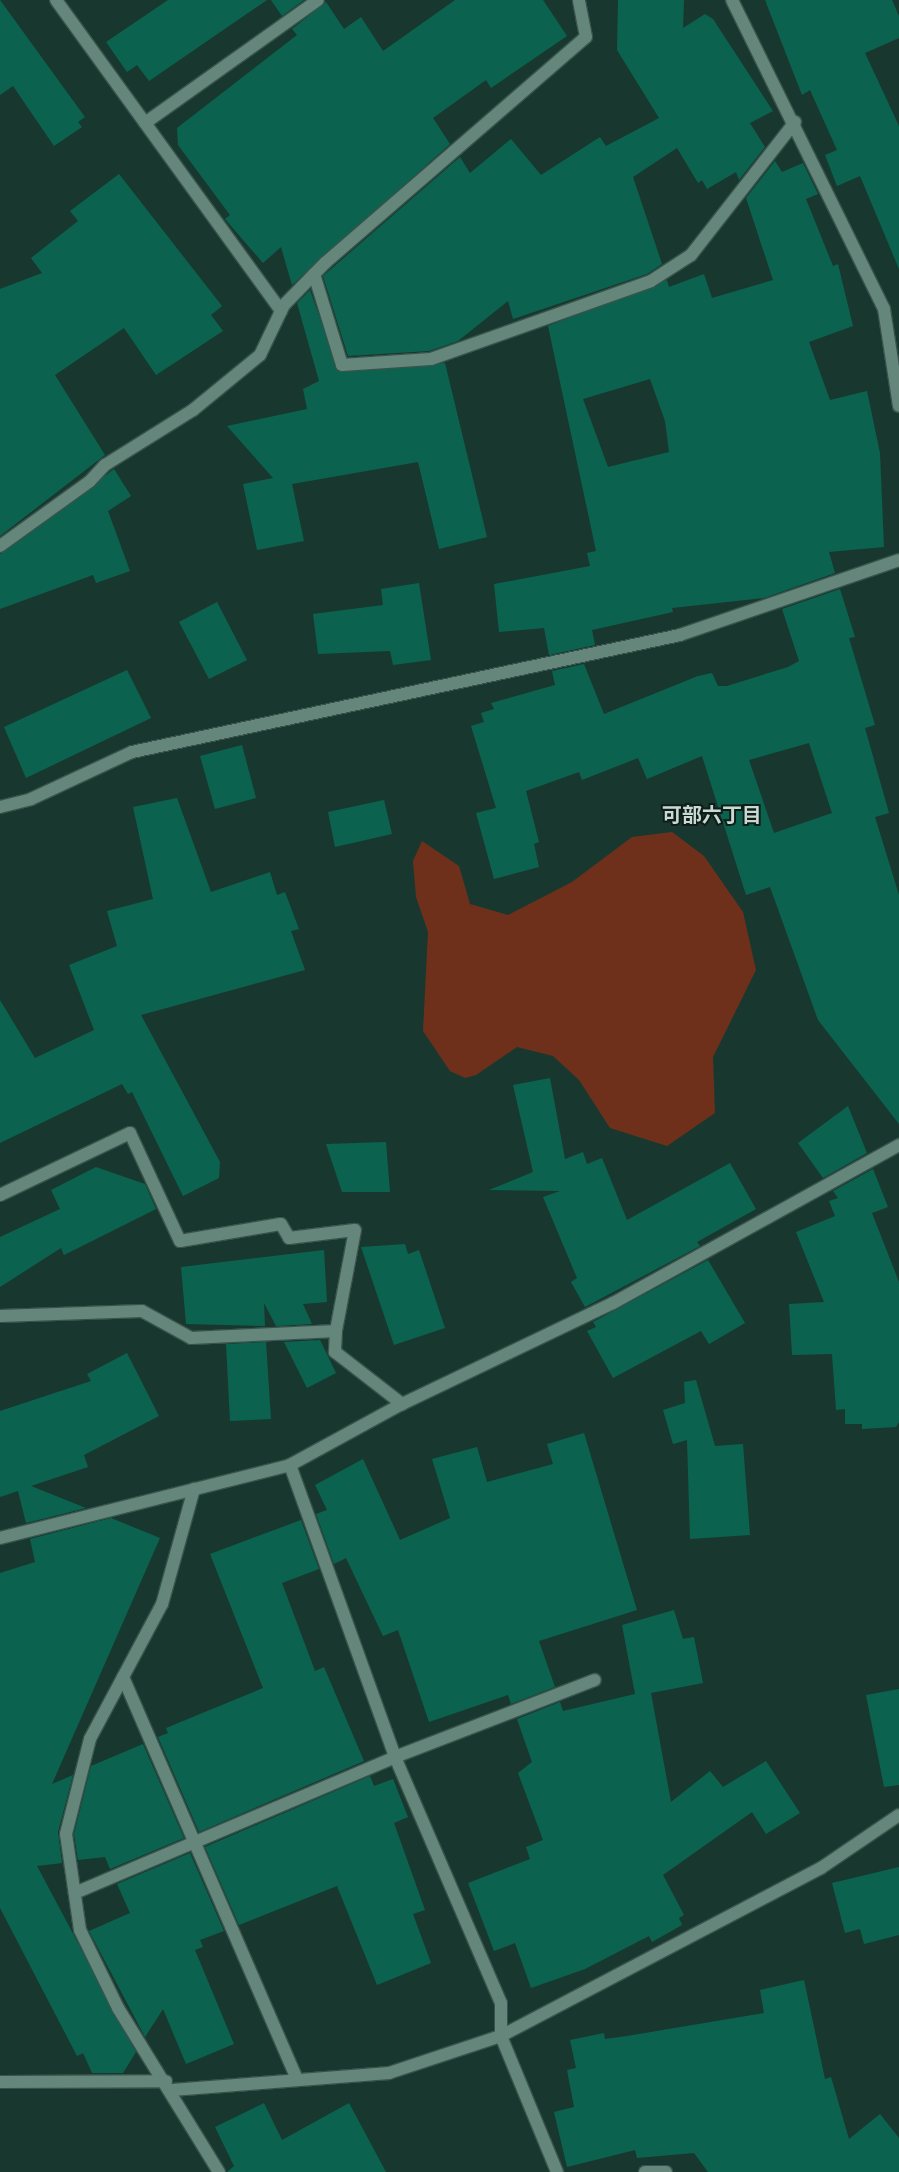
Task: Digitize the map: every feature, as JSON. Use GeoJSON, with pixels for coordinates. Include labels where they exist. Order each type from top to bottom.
{"type":"FeatureCollection","features":[{"type":"Feature","properties":{"kind":"street"},"geometry":{"type":"LineString","coordinates":[[56,0],[281,311]]}},
{"type":"Feature","properties":{"kind":"street"},"geometry":{"type":"LineString","coordinates":[[145,123],[318,0]]}},
{"type":"Feature","properties":{"kind":"street"},"geometry":{"type":"LineString","coordinates":[[0,546],[90,481],[105,465],[193,410],[260,355],[281,311],[314,274],[586,36],[579,0]]}},
{"type":"Feature","properties":{"kind":"street"},"geometry":{"type":"LineString","coordinates":[[732,0],[763,70],[795,122],[884,309],[899,406]]}},
{"type":"Feature","properties":{"kind":"street"},"geometry":{"type":"LineString","coordinates":[[314,274],[342,365],[440,356],[659,276],[691,255],[795,122]]}},
{"type":"Feature","properties":{"kind":"street"},"geometry":{"type":"LineString","coordinates":[[0,808],[31,799],[132,752],[680,635],[899,560]]}},
{"type":"Feature","properties":{"kind":"street"},"geometry":{"type":"LineString","coordinates":[[0,1195],[130,1133],[180,1241],[281,1224],[289,1238],[355,1230],[336,1331],[335,1352],[402,1404]]}},
{"type":"Feature","properties":{"kind":"street"},"geometry":{"type":"LineString","coordinates":[[0,1538],[290,1465],[402,1404],[613,1303],[899,1145]]}},
{"type":"Feature","properties":{"kind":"street"},"geometry":{"type":"LineString","coordinates":[[0,1316],[142,1311],[192,1338],[336,1331]]}},
{"type":"Feature","properties":{"kind":"street"},"geometry":{"type":"LineString","coordinates":[[290,1465],[395,1757],[501,2003],[501,2036],[557,2172]]}},
{"type":"Feature","properties":{"kind":"street"},"geometry":{"type":"LineString","coordinates":[[194,1489],[162,1604],[90,1739],[66,1834],[80,1930],[118,2008],[169,2086],[219,2172]]}},
{"type":"Feature","properties":{"kind":"street"},"geometry":{"type":"LineString","coordinates":[[123,1677],[297,2080]]}},
{"type":"Feature","properties":{"kind":"street"},"geometry":{"type":"LineString","coordinates":[[75,1893],[395,1757],[595,1680]]}},
{"type":"Feature","properties":{"kind":"street"},"geometry":{"type":"LineString","coordinates":[[0,2082],[169,2086],[389,2074],[501,2036],[821,1868],[899,1815]]}},
{"type":"Feature","properties":{"kind":"street"},"geometry":{"type":"LineString","coordinates":[[645,2172],[666,2172]]}},
{"type":"Feature","properties":{"kind":"shaded area"},"geometry":{"type":"Polygon","coordinates":[[[672,832],[704,856],[743,912],[756,970],[713,1057],[715,1113],[667,1146],[610,1128],[579,1080],[553,1056],[517,1047],[476,1075],[465,1078],[450,1071],[423,1031],[428,932],[416,897],[413,861],[422,841],[459,866],[470,904],[508,915],[572,882],[632,837],[672,832]]]}},
{"type":"Feature","properties":{"kind":"building"},"geometry":{"type":"Polygon","coordinates":[[[0,0],[85,117],[78,122],[82,127],[54,146],[13,86],[0,95],[0,0]]]}},
{"type":"Feature","properties":{"kind":"building"},"geometry":{"type":"Polygon","coordinates":[[[168,0],[267,0],[149,81],[137,65],[127,72],[106,42],[168,0]]]}},
{"type":"Feature","properties":{"kind":"building"},"geometry":{"type":"Polygon","coordinates":[[[271,0],[304,0],[282,16],[271,0]]]}},
{"type":"Feature","properties":{"kind":"building"},"geometry":{"type":"Polygon","coordinates":[[[455,0],[543,0],[567,36],[491,88],[486,80],[433,118],[450,144],[292,285],[281,247],[263,263],[225,219],[230,215],[178,145],[177,128],[297,35],[292,29],[326,2],[344,29],[361,17],[383,51],[455,0]]]}},
{"type":"Feature","properties":{"kind":"building"},"geometry":{"type":"Polygon","coordinates":[[[618,0],[684,0],[683,28],[705,14],[713,19],[773,111],[750,123],[765,147],[739,180],[736,172],[707,189],[702,180],[698,183],[677,148],[633,177],[662,264],[647,274],[513,319],[508,301],[458,341],[429,351],[348,356],[323,276],[460,157],[470,173],[511,139],[541,175],[600,137],[606,146],[659,118],[617,50],[618,0]]]}},
{"type":"Feature","properties":{"kind":"building"},"geometry":{"type":"Polygon","coordinates":[[[765,0],[892,0],[899,16],[899,38],[865,53],[899,126],[899,269],[860,176],[837,186],[825,155],[837,150],[810,90],[802,95],[765,0]]]}},
{"type":"Feature","properties":{"kind":"building"},"geometry":{"type":"Polygon","coordinates":[[[775,161],[782,172],[803,163],[818,194],[806,199],[833,266],[838,264],[853,326],[809,342],[830,400],[867,391],[880,453],[884,547],[829,552],[835,573],[764,598],[672,608],[673,612],[592,630],[595,645],[549,655],[544,628],[499,632],[494,584],[590,566],[587,553],[596,551],[548,326],[667,280],[669,287],[704,274],[712,298],[773,280],[746,198],[775,161]],[[650,379],[583,399],[608,467],[669,452],[665,421],[650,379]]]}},
{"type":"Feature","properties":{"kind":"building"},"geometry":{"type":"Polygon","coordinates":[[[119,174],[222,306],[211,315],[223,331],[156,375],[124,328],[55,375],[105,455],[0,536],[0,289],[42,273],[31,258],[78,221],[70,211],[119,174]]]}},
{"type":"Feature","properties":{"kind":"building"},"geometry":{"type":"Polygon","coordinates":[[[310,290],[339,372],[445,363],[487,537],[439,549],[418,462],[292,484],[304,541],[257,550],[243,484],[273,478],[227,426],[307,409],[303,389],[319,381],[297,303],[310,290]]]}},
{"type":"Feature","properties":{"kind":"building"},"geometry":{"type":"Polygon","coordinates":[[[114,469],[131,496],[108,511],[130,571],[96,583],[93,575],[0,609],[0,554],[114,469]]]}},
{"type":"Feature","properties":{"kind":"building"},"geometry":{"type":"Polygon","coordinates":[[[419,583],[431,660],[393,665],[390,651],[318,654],[313,614],[383,605],[381,589],[419,583]]]}},
{"type":"Feature","properties":{"kind":"building"},"geometry":{"type":"Polygon","coordinates":[[[840,589],[855,637],[849,638],[875,725],[865,728],[889,813],[875,817],[899,895],[899,1124],[818,1020],[770,887],[746,895],[702,756],[647,779],[638,758],[582,780],[579,772],[526,791],[539,842],[534,844],[539,867],[494,879],[476,813],[496,808],[471,726],[484,722],[481,713],[494,709],[491,703],[555,685],[552,671],[584,664],[604,714],[698,676],[712,673],[718,686],[727,686],[788,667],[799,661],[782,609],[840,589]],[[809,743],[749,760],[774,833],[832,813],[809,743]]]}},
{"type":"Feature","properties":{"kind":"building"},"geometry":{"type":"Polygon","coordinates":[[[217,602],[247,660],[209,679],[179,622],[217,602]]]}},
{"type":"Feature","properties":{"kind":"building"},"geometry":{"type":"Polygon","coordinates":[[[127,670],[151,718],[26,778],[4,727],[127,670]]]}},
{"type":"Feature","properties":{"kind":"building"},"geometry":{"type":"Polygon","coordinates":[[[242,745],[256,798],[215,809],[200,756],[242,745]]]}},
{"type":"Feature","properties":{"kind":"building"},"geometry":{"type":"Polygon","coordinates":[[[177,798],[211,892],[270,872],[277,895],[285,892],[299,929],[291,931],[305,970],[141,1015],[220,1162],[219,1178],[183,1196],[132,1092],[128,1094],[122,1084],[0,1143],[0,1000],[35,1058],[94,1030],[69,965],[117,946],[107,911],[153,899],[133,807],[177,798]]]}},
{"type":"Feature","properties":{"kind":"building"},"geometry":{"type":"Polygon","coordinates":[[[384,800],[392,834],[335,847],[328,812],[384,800]]]}},
{"type":"Feature","properties":{"kind":"building"},"geometry":{"type":"Polygon","coordinates":[[[550,1078],[565,1159],[583,1152],[587,1164],[602,1158],[627,1220],[730,1163],[756,1209],[697,1242],[700,1246],[585,1307],[571,1282],[577,1278],[543,1197],[560,1191],[489,1190],[533,1172],[513,1085],[550,1078]]]}},
{"type":"Feature","properties":{"kind":"building"},"geometry":{"type":"Polygon","coordinates":[[[848,1106],[867,1153],[823,1178],[798,1143],[848,1106]]]}},
{"type":"Feature","properties":{"kind":"building"},"geometry":{"type":"Polygon","coordinates":[[[386,1142],[390,1192],[342,1192],[326,1144],[386,1142]]]}},
{"type":"Feature","properties":{"kind":"building"},"geometry":{"type":"Polygon","coordinates":[[[96,1167],[145,1184],[156,1209],[64,1255],[61,1248],[0,1287],[0,1237],[60,1209],[51,1190],[96,1167]]]}},
{"type":"Feature","properties":{"kind":"building"},"geometry":{"type":"Polygon","coordinates":[[[873,1169],[888,1207],[872,1213],[899,1282],[899,1422],[896,1427],[862,1429],[862,1424],[845,1424],[845,1409],[836,1410],[832,1354],[792,1355],[789,1304],[824,1302],[796,1232],[835,1216],[829,1201],[838,1198],[833,1191],[873,1169]]]}},
{"type":"Feature","properties":{"kind":"building"},"geometry":{"type":"Polygon","coordinates":[[[405,1244],[408,1254],[419,1250],[445,1328],[394,1345],[361,1247],[405,1244]]]}},
{"type":"Feature","properties":{"kind":"building"},"geometry":{"type":"Polygon","coordinates":[[[324,1250],[327,1302],[303,1304],[312,1324],[276,1326],[264,1303],[265,1326],[186,1324],[181,1267],[324,1250]]]}},
{"type":"Feature","properties":{"kind":"building"},"geometry":{"type":"Polygon","coordinates":[[[708,1260],[745,1323],[709,1344],[701,1331],[613,1378],[587,1331],[596,1327],[593,1322],[708,1260]]]}},
{"type":"Feature","properties":{"kind":"building"},"geometry":{"type":"Polygon","coordinates":[[[320,1340],[336,1373],[307,1388],[284,1342],[320,1340]]]}},
{"type":"Feature","properties":{"kind":"building"},"geometry":{"type":"Polygon","coordinates":[[[266,1342],[271,1419],[230,1421],[226,1344],[266,1342]]]}},
{"type":"Feature","properties":{"kind":"building"},"geometry":{"type":"Polygon","coordinates":[[[127,1353],[159,1416],[84,1455],[88,1467],[31,1486],[86,1508],[26,1523],[18,1491],[0,1497],[0,1411],[91,1381],[87,1374],[127,1353]]]}},
{"type":"Feature","properties":{"kind":"building"},"geometry":{"type":"Polygon","coordinates":[[[696,1380],[715,1446],[743,1444],[750,1535],[690,1539],[687,1440],[673,1444],[663,1410],[685,1403],[684,1382],[696,1380]]]}},
{"type":"Feature","properties":{"kind":"building"},"geometry":{"type":"Polygon","coordinates":[[[584,1433],[637,1610],[539,1641],[555,1687],[511,1704],[508,1695],[429,1722],[398,1630],[383,1636],[346,1558],[334,1564],[316,1514],[327,1510],[315,1485],[363,1459],[400,1540],[450,1518],[432,1459],[477,1447],[487,1482],[553,1464],[547,1444],[584,1433]]]}},
{"type":"Feature","properties":{"kind":"building"},"geometry":{"type":"Polygon","coordinates":[[[111,1518],[160,1538],[52,1784],[73,1775],[58,1832],[62,1863],[37,1866],[136,2052],[123,2073],[92,2073],[83,2053],[77,2056],[0,1908],[0,1573],[35,1562],[30,1539],[111,1518]]]}},
{"type":"Feature","properties":{"kind":"building"},"geometry":{"type":"Polygon","coordinates":[[[301,1520],[319,1569],[282,1583],[315,1671],[324,1667],[364,1761],[199,1832],[158,1737],[168,1733],[166,1728],[263,1688],[210,1554],[301,1520]]]}},
{"type":"Feature","properties":{"kind":"building"},"geometry":{"type":"Polygon","coordinates":[[[674,1610],[683,1639],[694,1637],[703,1683],[651,1693],[671,1802],[710,1771],[723,1787],[766,1761],[800,1813],[766,1834],[752,1812],[663,1875],[684,1915],[679,1918],[682,1925],[652,1942],[649,1936],[585,1969],[531,1988],[515,1943],[494,1951],[468,1883],[530,1859],[526,1847],[543,1840],[518,1773],[532,1762],[517,1719],[560,1702],[563,1711],[635,1694],[622,1625],[674,1610]]]}},
{"type":"Feature","properties":{"kind":"building"},"geometry":{"type":"Polygon","coordinates":[[[899,1689],[899,1785],[884,1787],[866,1695],[899,1689]]]}},
{"type":"Feature","properties":{"kind":"building"},"geometry":{"type":"Polygon","coordinates":[[[143,1744],[184,1838],[110,1869],[105,1857],[78,1860],[74,1834],[91,1766],[143,1744]]]}},
{"type":"Feature","properties":{"kind":"building"},"geometry":{"type":"Polygon","coordinates":[[[370,1776],[374,1786],[393,1779],[408,1817],[394,1823],[425,1910],[413,1914],[431,1963],[377,1985],[337,1886],[239,1925],[205,1847],[370,1776]]]}},
{"type":"Feature","properties":{"kind":"building"},"geometry":{"type":"Polygon","coordinates":[[[190,1853],[224,1931],[200,1940],[203,1947],[195,1950],[234,2044],[186,2064],[163,2009],[145,2037],[89,1931],[130,1913],[117,1884],[190,1853]]]}},
{"type":"Feature","properties":{"kind":"building"},"geometry":{"type":"Polygon","coordinates":[[[899,1867],[899,1935],[864,1944],[860,1929],[845,1933],[832,1883],[899,1867]]]}},
{"type":"Feature","properties":{"kind":"building"},"geometry":{"type":"Polygon","coordinates":[[[804,1980],[825,2079],[831,2077],[849,2139],[880,2114],[899,2138],[899,2172],[708,2172],[694,2153],[637,2158],[635,2150],[567,2167],[554,2112],[574,2107],[567,2070],[576,2068],[570,2040],[604,2033],[605,2039],[627,2036],[764,2013],[760,1990],[804,1980]]]}},
{"type":"Feature","properties":{"kind":"building"},"geometry":{"type":"Polygon","coordinates":[[[264,2103],[282,2140],[349,2103],[386,2172],[227,2172],[234,2166],[215,2127],[264,2103]]]}},
{"type":"Feature","properties":{"kind":"district","name":"可部六丁目"},"geometry":{"type":"Point","coordinates":[712,814]}}]}
